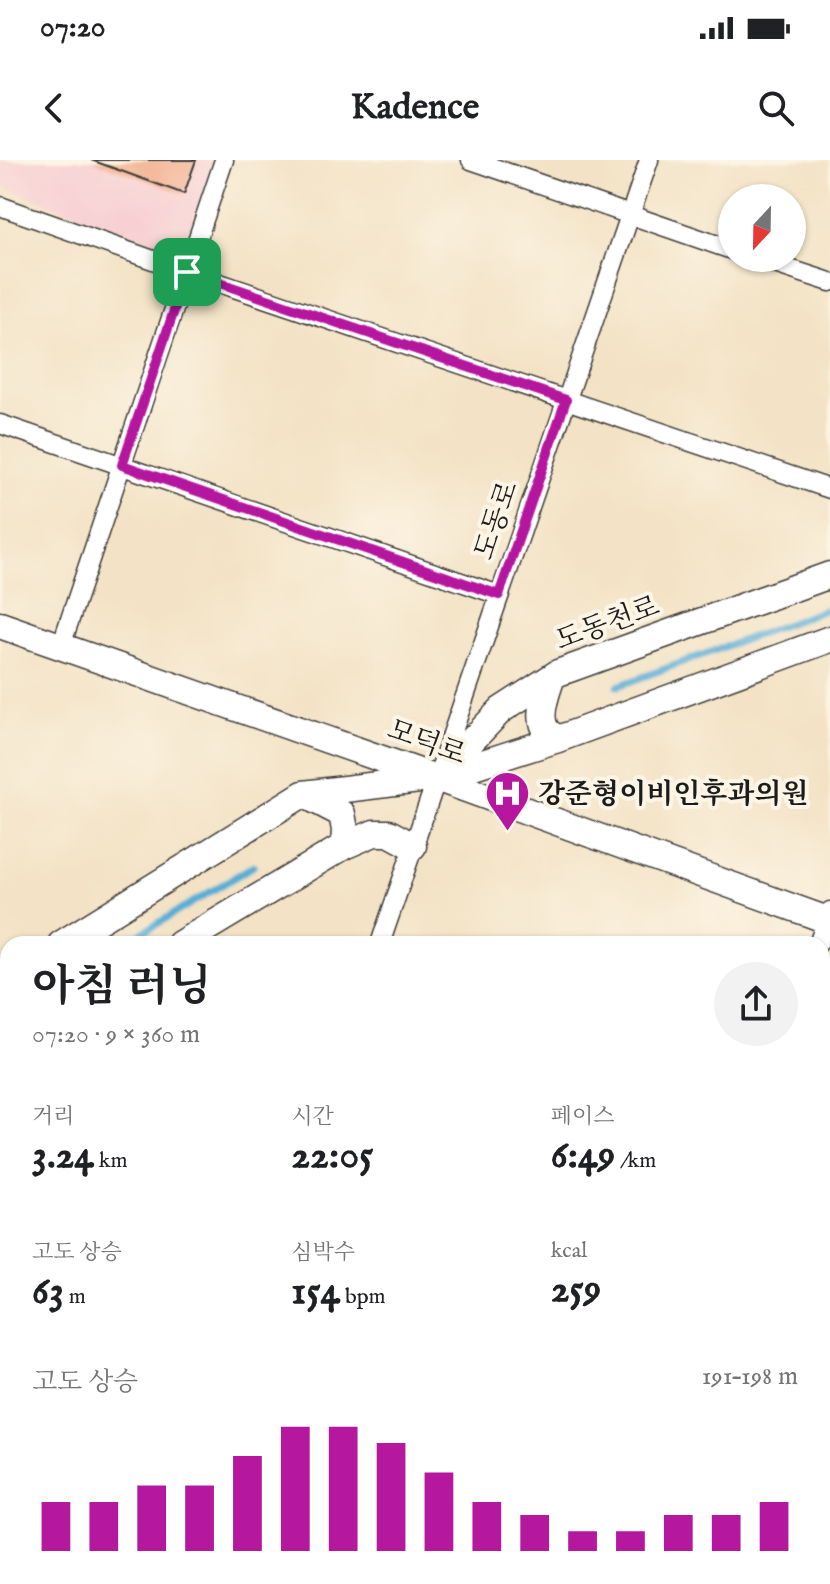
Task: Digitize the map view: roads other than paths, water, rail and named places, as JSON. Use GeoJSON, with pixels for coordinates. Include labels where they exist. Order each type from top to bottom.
{"type":"FeatureCollection","features":[{"type":"Feature","properties":{"kind":"street"},"geometry":{"type":"LineString","coordinates":[[61,646],[224,160]]}},
{"type":"Feature","properties":{"kind":"street"},"geometry":{"type":"LineString","coordinates":[[471,160],[718,245]]}},
{"type":"Feature","properties":{"kind":"street","name":"도동로"},"geometry":{"type":"LineString","coordinates":[[383,936],[649,160]]}},
{"type":"Feature","properties":{"kind":"street"},"geometry":{"type":"LineString","coordinates":[[0,206],[830,489]]}},
{"type":"Feature","properties":{"kind":"street"},"geometry":{"type":"LineString","coordinates":[[799,272],[830,282]]}},
{"type":"Feature","properties":{"kind":"street"},"geometry":{"type":"LineString","coordinates":[[0,424],[499,595]]}},
{"type":"Feature","properties":{"kind":"street","name":"도동천로"},"geometry":{"type":"LineString","coordinates":[[436,778],[501,710],[558,673],[830,575]]}},
{"type":"Feature","properties":{"kind":"street","name":"모덕로"},"geometry":{"type":"LineString","coordinates":[[0,625],[436,778],[826,924]]}},
{"type":"Feature","properties":{"kind":"street"},"geometry":{"type":"LineString","coordinates":[[74,936],[303,794],[436,778],[558,739],[830,639]]}},
{"type":"Feature","properties":{"kind":"street"},"geometry":{"type":"LineString","coordinates":[[552,677],[544,701],[543,720],[545,730],[558,739]]}},
{"type":"Feature","properties":{"kind":"street"},"geometry":{"type":"LineString","coordinates":[[303,794],[342,814],[344,846]]}},
{"type":"Feature","properties":{"kind":"street"},"geometry":{"type":"LineString","coordinates":[[193,936],[344,846],[374,833],[389,833],[413,846]]}},
{"type":"Feature","properties":{"kind":"waterway"},"geometry":{"type":"LineString","coordinates":[[618,686],[830,608]]}},
{"type":"Feature","properties":{"kind":"waterway"},"geometry":{"type":"LineString","coordinates":[[137,936],[253,866]]}},
{"type":"Feature","properties":{"kind":"place","name":"강준형이비인후과의원"},"geometry":{"type":"Point","coordinates":[507,832]}}]}
